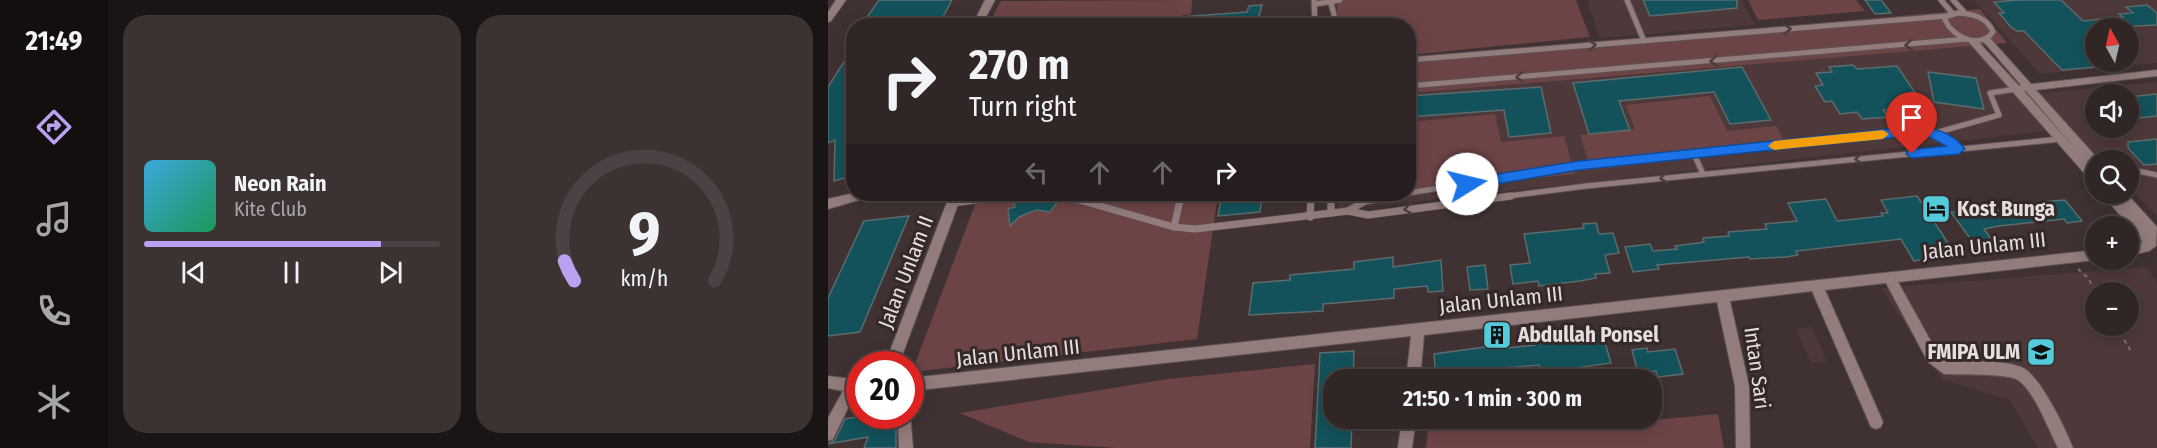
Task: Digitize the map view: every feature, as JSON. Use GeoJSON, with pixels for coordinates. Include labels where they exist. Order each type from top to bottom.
{"type":"FeatureCollection","features":[{"type":"Feature","properties":{"kind":"street"},"geometry":{"type":"LineString","coordinates":[[828,19],[841,0]]}},
{"type":"Feature","properties":{"kind":"street"},"geometry":{"type":"LineString","coordinates":[[980,18],[990,0]]}},
{"type":"Feature","properties":{"kind":"street"},"geometry":{"type":"LineString","coordinates":[[1986,39],[2028,87],[2085,164]]}},
{"type":"Feature","properties":{"kind":"street"},"geometry":{"type":"LineString","coordinates":[[1969,40],[2016,89],[2085,154]]}},
{"type":"Feature","properties":{"kind":"street"},"geometry":{"type":"LineString","coordinates":[[2016,89],[2157,73]]}},
{"type":"Feature","properties":{"kind":"street"},"geometry":{"type":"LineString","coordinates":[[828,204],[846,199]]}},
{"type":"Feature","properties":{"kind":"street","name":"Jalan Unlam II"},"geometry":{"type":"LineString","coordinates":[[897,351],[954,201]]}},
{"type":"Feature","properties":{"kind":"street"},"geometry":{"type":"LineString","coordinates":[[2118,204],[2155,239]]}},
{"type":"Feature","properties":{"kind":"street"},"geometry":{"type":"LineString","coordinates":[[2129,204],[2155,239]]}},
{"type":"Feature","properties":{"kind":"street"},"geometry":{"type":"LineString","coordinates":[[2139,246],[2155,239]]}},
{"type":"Feature","properties":{"kind":"street","name":"Jalan Unlam III"},"geometry":{"type":"LineString","coordinates":[[924,383],[2085,256]]}},
{"type":"Feature","properties":{"kind":"street"},"geometry":{"type":"LineString","coordinates":[[1889,277],[1933,358],[1944,368],[2006,370],[2021,374],[2034,387],[2066,448]]}},
{"type":"Feature","properties":{"kind":"street"},"geometry":{"type":"LineString","coordinates":[[1816,285],[1876,422]]}},
{"type":"Feature","properties":{"kind":"street","name":"Intan Sari"},"geometry":{"type":"LineString","coordinates":[[1722,296],[1742,386],[1743,448]]}},
{"type":"Feature","properties":{"kind":"street"},"geometry":{"type":"LineString","coordinates":[[1414,369],[1418,330]]}},
{"type":"Feature","properties":{"kind":"street"},"geometry":{"type":"LineString","coordinates":[[828,382],[846,385]]}},
{"type":"Feature","properties":{"kind":"street"},"geometry":{"type":"LineString","coordinates":[[828,434],[846,400]]}},
{"type":"Feature","properties":{"kind":"street"},"geometry":{"type":"LineString","coordinates":[[905,429],[906,448]]}},
{"type":"Feature","properties":{"kind":"street"},"geometry":{"type":"LineString","coordinates":[[1405,448],[1407,429]]}},
{"type":"Feature","properties":{"kind":"lane"},"geometry":{"type":"LineString","coordinates":[[1315,18],[1315,2],[1340,0]]}},
{"type":"Feature","properties":{"kind":"lane"},"geometry":{"type":"LineString","coordinates":[[1627,0],[1644,40]]}},
{"type":"Feature","properties":{"kind":"lane"},"geometry":{"type":"LineString","coordinates":[[1941,0],[1950,15]]}},
{"type":"Feature","properties":{"kind":"lane"},"geometry":{"type":"LineString","coordinates":[[1953,0],[1965,13]]}},
{"type":"Feature","properties":{"kind":"lane"},"geometry":{"type":"LineString","coordinates":[[1330,1],[1333,18]]}},
{"type":"Feature","properties":{"kind":"lane"},"geometry":{"type":"LineString","coordinates":[[1416,59],[1965,13],[1981,18],[1992,27],[1993,32],[1986,39],[1416,85]]}},
{"type":"Feature","properties":{"kind":"lane"},"geometry":{"type":"LineString","coordinates":[[1950,15],[1946,25],[1950,31],[1969,40]]}},
{"type":"Feature","properties":{"kind":"lane"},"geometry":{"type":"LineString","coordinates":[[1416,192],[1579,166],[1908,131],[1934,133],[1999,115],[1990,93],[2016,89]]}},
{"type":"Feature","properties":{"kind":"lane"},"geometry":{"type":"LineString","coordinates":[[1934,133],[1959,149]]}},
{"type":"Feature","properties":{"kind":"lane"},"geometry":{"type":"LineString","coordinates":[[1083,201],[1174,227],[1195,229],[1347,211],[1368,214],[1586,186],[2067,139]]}},
{"type":"Feature","properties":{"kind":"lane"},"geometry":{"type":"LineString","coordinates":[[1694,154],[1703,174]]}},
{"type":"Feature","properties":{"kind":"lane"},"geometry":{"type":"LineString","coordinates":[[2139,171],[2157,175]]}},
{"type":"Feature","properties":{"kind":"lane"},"geometry":{"type":"LineString","coordinates":[[1174,227],[1180,201]]}},
{"type":"Feature","properties":{"kind":"lane"},"geometry":{"type":"LineString","coordinates":[[1310,216],[1311,201]]}},
{"type":"Feature","properties":{"kind":"lane"},"geometry":{"type":"LineString","coordinates":[[1331,201],[1331,213]]}},
{"type":"Feature","properties":{"kind":"lane"},"geometry":{"type":"LineString","coordinates":[[1347,211],[1365,201]]}},
{"type":"Feature","properties":{"kind":"path"},"geometry":{"type":"LineString","coordinates":[[2072,267],[2087,276],[2091,282]]}},
{"type":"Feature","properties":{"kind":"path"},"geometry":{"type":"LineString","coordinates":[[2122,336],[2132,351]]}},
{"type":"Feature","properties":{"kind":"shaded area"},"geometry":{"type":"Polygon","coordinates":[[[1192,0],[1191,14],[1181,16],[992,18],[1001,1],[1192,0]]]}},
{"type":"Feature","properties":{"kind":"shaded area"},"geometry":{"type":"Polygon","coordinates":[[[1576,0],[1590,37],[1416,54],[1416,18],[1338,18],[1337,1],[1576,0]]]}},
{"type":"Feature","properties":{"kind":"shaded area"},"geometry":{"type":"Polygon","coordinates":[[[1587,0],[1741,0],[1755,25],[1600,38],[1587,0]]]}},
{"type":"Feature","properties":{"kind":"shaded area"},"geometry":{"type":"Polygon","coordinates":[[[1748,0],[1856,0],[1865,11],[1758,20],[1748,0]]]}},
{"type":"Feature","properties":{"kind":"shaded area"},"geometry":{"type":"Polygon","coordinates":[[[1974,0],[2157,0],[2157,63],[2139,65],[2139,18],[2085,18],[2085,70],[2040,74],[1974,0]]]}},
{"type":"Feature","properties":{"kind":"shaded area"},"geometry":{"type":"Polygon","coordinates":[[[1980,9],[2007,43],[1416,92],[1416,58],[1980,9]]]}},
{"type":"Feature","properties":{"kind":"shaded area"},"geometry":{"type":"Polygon","coordinates":[[[1967,38],[2047,131],[1338,210],[1339,201],[1416,201],[1416,91],[1967,38]]]}},
{"type":"Feature","properties":{"kind":"shaded area"},"geometry":{"type":"Polygon","coordinates":[[[2157,82],[2157,216],[2139,197],[2139,150],[2092,150],[2035,94],[2085,89],[2085,138],[2139,138],[2139,84],[2137,84],[2157,82]]]}},
{"type":"Feature","properties":{"kind":"shaded area"},"geometry":{"type":"Polygon","coordinates":[[[1710,96],[1727,131],[1776,126],[1788,148],[1591,170],[1580,135],[1635,129],[1626,105],[1710,96]]]}},
{"type":"Feature","properties":{"kind":"shaded area"},"geometry":{"type":"Polygon","coordinates":[[[1495,114],[1501,142],[1564,136],[1575,174],[1416,189],[1416,121],[1495,114]]]}},
{"type":"Feature","properties":{"kind":"shaded area"},"geometry":{"type":"Polygon","coordinates":[[[976,201],[1217,201],[1197,339],[924,371],[924,351],[920,351],[976,201]]]}},
{"type":"Feature","properties":{"kind":"shaded area","name":"FMIPA ULM"},"geometry":{"type":"Polygon","coordinates":[[[2146,267],[2157,283],[2157,448],[2038,448],[2010,400],[1942,379],[1881,288],[2108,270],[2139,270],[2139,268],[2146,267]]]}},
{"type":"Feature","properties":{"kind":"shaded area"},"geometry":{"type":"Polygon","coordinates":[[[1811,327],[1827,361],[1811,363],[1796,329],[1811,327]]]}},
{"type":"Feature","properties":{"kind":"shaded area"},"geometry":{"type":"Polygon","coordinates":[[[1315,364],[1310,448],[1117,448],[1029,442],[960,413],[1168,379],[1315,364]]]}},
{"type":"Feature","properties":{"kind":"shaded area"},"geometry":{"type":"Polygon","coordinates":[[[1718,414],[1724,448],[1426,448],[1428,430],[1662,429],[1662,419],[1718,414]]]}},
{"type":"Feature","properties":{"kind":"building"},"geometry":{"type":"Polygon","coordinates":[[[879,0],[952,0],[942,18],[867,18],[879,0]]]}},
{"type":"Feature","properties":{"kind":"building"},"geometry":{"type":"Polygon","coordinates":[[[1643,0],[1737,0],[1737,8],[1650,16],[1643,0]]]}},
{"type":"Feature","properties":{"kind":"building"},"geometry":{"type":"Polygon","coordinates":[[[1865,0],[1881,0],[1891,13],[1875,14],[1865,0]]]}},
{"type":"Feature","properties":{"kind":"building"},"geometry":{"type":"Polygon","coordinates":[[[2061,0],[2085,21],[2085,68],[2062,70],[2024,31],[2017,31],[2011,27],[1999,13],[2004,13],[1994,2],[2061,0]]]}},
{"type":"Feature","properties":{"kind":"building"},"geometry":{"type":"Polygon","coordinates":[[[1262,5],[1258,18],[1181,18],[1247,12],[1249,6],[1262,5]]]}},
{"type":"Feature","properties":{"kind":"building"},"geometry":{"type":"Polygon","coordinates":[[[2147,5],[2157,13],[2157,25],[2139,26],[2139,18],[2113,18],[2123,17],[2119,14],[2133,13],[2126,7],[2147,5]]]}},
{"type":"Feature","properties":{"kind":"building"},"geometry":{"type":"Polygon","coordinates":[[[846,59],[846,177],[834,181],[835,140],[828,143],[828,87],[846,59]]]}},
{"type":"Feature","properties":{"kind":"building"},"geometry":{"type":"Polygon","coordinates":[[[1853,65],[1857,69],[1897,66],[1924,106],[1883,110],[1888,117],[1862,119],[1857,112],[1840,114],[1832,101],[1825,102],[1815,86],[1823,85],[1816,73],[1832,72],[1829,67],[1853,65]]]}},
{"type":"Feature","properties":{"kind":"building"},"geometry":{"type":"Polygon","coordinates":[[[1742,67],[1771,120],[1730,124],[1714,92],[1619,101],[1630,130],[1589,134],[1573,83],[1742,67]]]}},
{"type":"Feature","properties":{"kind":"building"},"geometry":{"type":"Polygon","coordinates":[[[1928,72],[1976,78],[1984,109],[1934,102],[1928,72]]]}},
{"type":"Feature","properties":{"kind":"building"},"geometry":{"type":"Polygon","coordinates":[[[1541,87],[1551,133],[1509,137],[1504,110],[1416,116],[1416,95],[1541,87]]]}},
{"type":"Feature","properties":{"kind":"building"},"geometry":{"type":"Polygon","coordinates":[[[2157,94],[2157,116],[2139,118],[2139,96],[2157,94]]]}},
{"type":"Feature","properties":{"kind":"building"},"geometry":{"type":"Polygon","coordinates":[[[2157,139],[2157,164],[2144,165],[2139,160],[2139,150],[2130,150],[2128,142],[2157,139]]]}},
{"type":"Feature","properties":{"kind":"building"},"geometry":{"type":"Polygon","coordinates":[[[1917,196],[1954,252],[1924,256],[1926,259],[1914,261],[1901,239],[1796,251],[1798,255],[1786,257],[1750,259],[1749,257],[1657,265],[1659,269],[1633,272],[1625,247],[1650,244],[1653,251],[1677,249],[1675,246],[1704,242],[1703,238],[1729,236],[1728,232],[1767,229],[1765,224],[1797,221],[1788,203],[1826,199],[1837,221],[1883,216],[1881,213],[1888,213],[1881,200],[1917,196]]]}},
{"type":"Feature","properties":{"kind":"building"},"geometry":{"type":"Polygon","coordinates":[[[2065,200],[2082,221],[2067,223],[2064,219],[1999,226],[1984,229],[1991,239],[1972,241],[1951,212],[1987,208],[1989,212],[2043,206],[2040,202],[2065,200]]]}},
{"type":"Feature","properties":{"kind":"building"},"geometry":{"type":"Polygon","coordinates":[[[1058,201],[1050,212],[1036,210],[1019,217],[1010,226],[1008,209],[1015,207],[1014,203],[1058,201]]]}},
{"type":"Feature","properties":{"kind":"building"},"geometry":{"type":"Polygon","coordinates":[[[1221,201],[1261,201],[1260,212],[1218,216],[1221,201]]]}},
{"type":"Feature","properties":{"kind":"building"},"geometry":{"type":"Polygon","coordinates":[[[909,216],[860,332],[828,336],[828,298],[864,221],[909,216]]]}},
{"type":"Feature","properties":{"kind":"building"},"geometry":{"type":"Polygon","coordinates":[[[1596,223],[1599,234],[1613,233],[1619,253],[1605,255],[1610,273],[1595,274],[1596,278],[1580,281],[1539,286],[1538,281],[1513,284],[1510,265],[1530,263],[1524,234],[1584,228],[1583,224],[1596,223]]]}},
{"type":"Feature","properties":{"kind":"building"},"geometry":{"type":"Polygon","coordinates":[[[1393,257],[1393,267],[1441,260],[1443,291],[1428,292],[1427,286],[1394,289],[1394,298],[1323,304],[1323,311],[1249,315],[1253,283],[1290,280],[1290,275],[1354,269],[1354,262],[1393,257]]]}},
{"type":"Feature","properties":{"kind":"building"},"geometry":{"type":"Polygon","coordinates":[[[1485,265],[1488,289],[1470,290],[1467,267],[1485,265]]]}},
{"type":"Feature","properties":{"kind":"building"},"geometry":{"type":"Polygon","coordinates":[[[1503,328],[1507,348],[1535,345],[1534,340],[1602,333],[1611,363],[1568,369],[1540,369],[1539,365],[1494,369],[1435,369],[1434,354],[1492,346],[1489,330],[1503,328]]]}},
{"type":"Feature","properties":{"kind":"building"},"geometry":{"type":"Polygon","coordinates":[[[1647,348],[1648,352],[1675,349],[1683,374],[1662,377],[1662,369],[1637,369],[1632,350],[1647,348]]]}},
{"type":"Feature","properties":{"kind":"building"},"geometry":{"type":"Polygon","coordinates":[[[1354,351],[1353,369],[1323,369],[1323,429],[1352,429],[1351,448],[1315,448],[1320,353],[1354,351]]]}},
{"type":"Feature","properties":{"kind":"building"},"geometry":{"type":"Polygon","coordinates":[[[845,419],[846,429],[896,429],[896,448],[864,448],[868,437],[828,444],[835,440],[845,419]]]}},
{"type":"Feature","properties":{"kind":"slow traffic"},"geometry":{"type":"LineString","coordinates":[[1774,146],[1883,134]]}},
{"type":"Feature","properties":{"kind":"place","name":"Kost Bunga"},"geometry":{"type":"Point","coordinates":[1936,209]}},
{"type":"Feature","properties":{"kind":"place","name":"Abdullah Ponsel"},"geometry":{"type":"Point","coordinates":[1497,335]}},
{"type":"Feature","properties":{"kind":"place","name":"FMIPA ULM"},"geometry":{"type":"Point","coordinates":[2041,352]}},
{"type":"Feature","properties":{"kind":"route"},"geometry":{"type":"LineString","coordinates":[[1467,184],[1579,166],[1908,131],[1940,135],[1959,149],[1912,154]]}}]}
